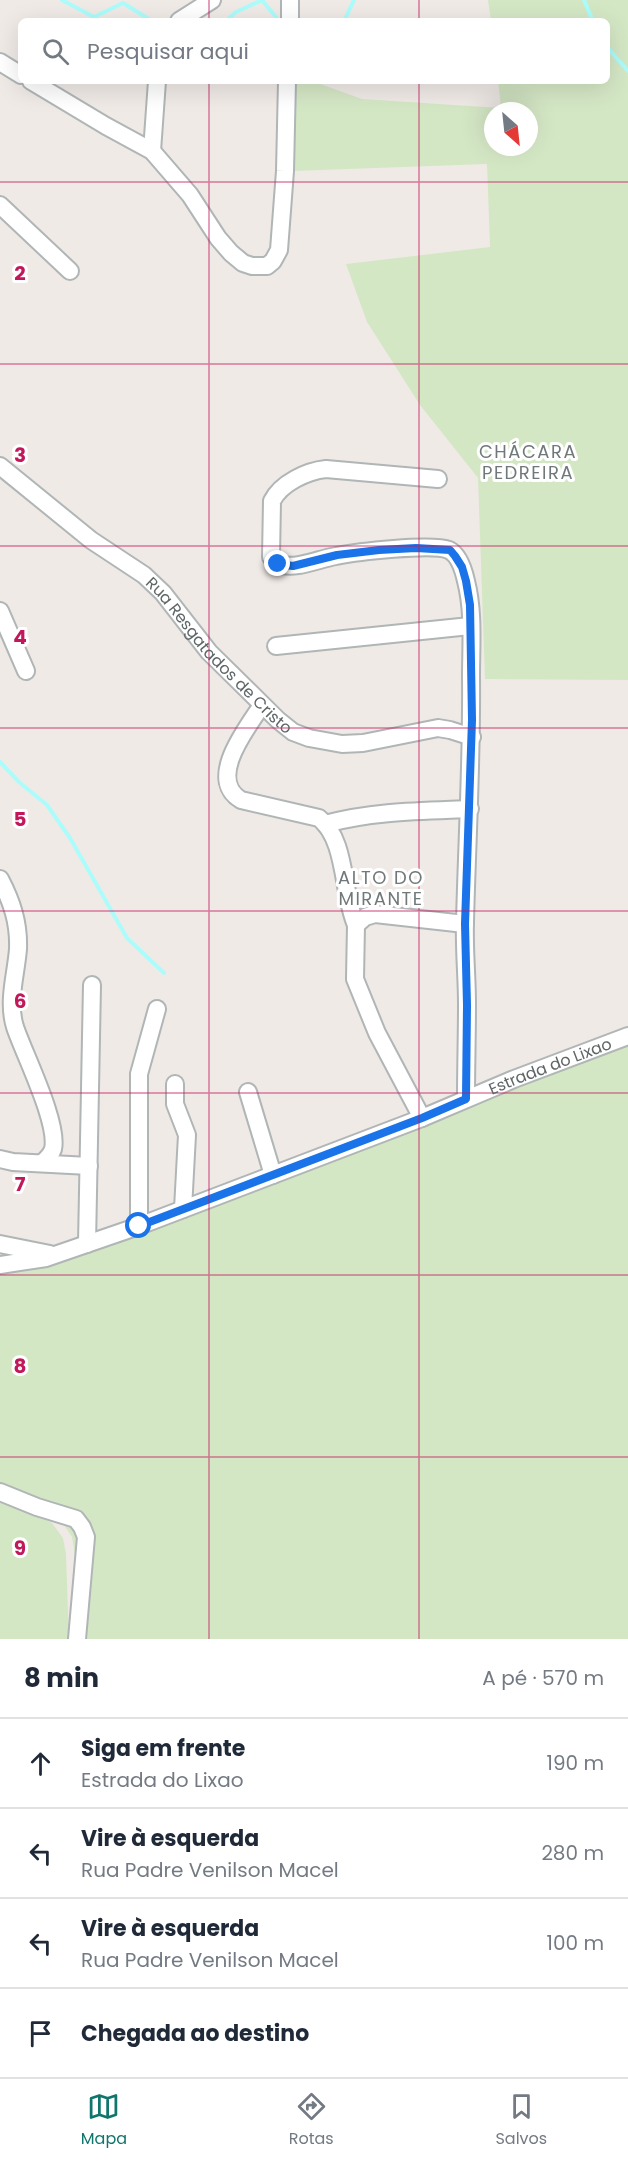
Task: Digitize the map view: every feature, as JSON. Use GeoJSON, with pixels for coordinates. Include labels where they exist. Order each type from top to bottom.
{"type":"FeatureCollection","features":[{"type":"Feature","properties":{"kind":"street"},"geometry":{"type":"LineString","coordinates":[[184,18],[212,0]]}},
{"type":"Feature","properties":{"kind":"street"},"geometry":{"type":"LineString","coordinates":[[290,0],[290,18]]}},
{"type":"Feature","properties":{"kind":"street"},"geometry":{"type":"LineString","coordinates":[[0,62],[18,73]]}},
{"type":"Feature","properties":{"kind":"street"},"geometry":{"type":"LineString","coordinates":[[36,84],[152,151],[190,195],[218,238],[231,253],[243,263],[252,266],[267,266],[279,250],[285,171],[287,84]]}},
{"type":"Feature","properties":{"kind":"street"},"geometry":{"type":"LineString","coordinates":[[152,151],[157,84]]}},
{"type":"Feature","properties":{"kind":"street"},"geometry":{"type":"LineString","coordinates":[[0,205],[70,271]]}},
{"type":"Feature","properties":{"kind":"street","name":"Rua Resgatados de Cristo"},"geometry":{"type":"LineString","coordinates":[[0,466],[91,540],[144,575],[163,593],[209,652],[262,705],[293,732],[309,738],[342,744],[438,728],[472,737]]}},
{"type":"Feature","properties":{"kind":"street"},"geometry":{"type":"LineString","coordinates":[[438,478],[326,469],[306,473],[275,495],[272,501],[271,557],[278,564],[293,566],[337,555],[379,550],[416,548],[450,550],[466,581],[470,626],[472,737],[465,924],[466,1099]]}},
{"type":"Feature","properties":{"kind":"street"},"geometry":{"type":"LineString","coordinates":[[0,611],[26,671]]}},
{"type":"Feature","properties":{"kind":"street"},"geometry":{"type":"LineString","coordinates":[[276,646],[470,626]]}},
{"type":"Feature","properties":{"kind":"street"},"geometry":{"type":"LineString","coordinates":[[262,705],[233,752],[227,773],[229,789],[241,800],[319,818],[325,824],[334,841],[344,876],[350,913],[356,925],[355,979],[377,1032],[422,1118]]}},
{"type":"Feature","properties":{"kind":"street"},"geometry":{"type":"LineString","coordinates":[[325,824],[352,816],[379,813],[470,809]]}},
{"type":"Feature","properties":{"kind":"street"},"geometry":{"type":"LineString","coordinates":[[0,879],[12,901],[18,932],[12,998],[14,1024],[43,1098],[54,1138],[53,1149],[42,1163]]}},
{"type":"Feature","properties":{"kind":"street"},"geometry":{"type":"LineString","coordinates":[[356,925],[365,917],[375,914],[465,924]]}},
{"type":"Feature","properties":{"kind":"street"},"geometry":{"type":"LineString","coordinates":[[87,1244],[92,986]]}},
{"type":"Feature","properties":{"kind":"street"},"geometry":{"type":"LineString","coordinates":[[139,1226],[139,1074],[157,1008]]}},
{"type":"Feature","properties":{"kind":"street","name":"Estrada do Lixao"},"geometry":{"type":"LineString","coordinates":[[0,1265],[57,1255],[139,1226],[422,1118],[514,1078],[628,1036]]}},
{"type":"Feature","properties":{"kind":"street"},"geometry":{"type":"LineString","coordinates":[[175,1084],[174,1104],[187,1135],[183,1209]]}},
{"type":"Feature","properties":{"kind":"street"},"geometry":{"type":"LineString","coordinates":[[248,1092],[273,1175]]}},
{"type":"Feature","properties":{"kind":"street"},"geometry":{"type":"LineString","coordinates":[[0,1159],[89,1166]]}},
{"type":"Feature","properties":{"kind":"street"},"geometry":{"type":"LineString","coordinates":[[0,1244],[57,1255]]}},
{"type":"Feature","properties":{"kind":"street"},"geometry":{"type":"LineString","coordinates":[[0,1492],[76,1519],[82,1527],[86,1537],[77,1639]]}},
{"type":"Feature","properties":{"kind":"green space"},"geometry":{"type":"Polygon","coordinates":[[[488,0],[628,0],[628,680],[485,679],[478,478],[420,405],[367,322],[346,264],[490,247],[487,164],[294,171],[296,84],[320,84],[362,99],[484,107],[484,156],[538,156],[538,102],[500,102],[498,84],[610,84],[610,18],[491,18],[488,0]]]}},
{"type":"Feature","properties":{"kind":"green space"},"geometry":{"type":"Polygon","coordinates":[[[628,1040],[628,1639],[73,1639],[75,1556],[72,1537],[62,1522],[0,1488],[0,1270],[628,1040]]]}},
{"type":"Feature","properties":{"kind":"green space"},"geometry":{"type":"Polygon","coordinates":[[[0,1497],[52,1523],[63,1538],[66,1554],[69,1639],[0,1639],[0,1497]]]}},
{"type":"Feature","properties":{"kind":"waterway"},"geometry":{"type":"LineString","coordinates":[[62,0],[94,17],[123,3],[147,18]]}},
{"type":"Feature","properties":{"kind":"waterway"},"geometry":{"type":"LineString","coordinates":[[229,18],[236,12],[262,0],[277,18]]}},
{"type":"Feature","properties":{"kind":"waterway"},"geometry":{"type":"LineString","coordinates":[[345,18],[354,0]]}},
{"type":"Feature","properties":{"kind":"waterway"},"geometry":{"type":"LineString","coordinates":[[584,0],[592,18]]}},
{"type":"Feature","properties":{"kind":"waterway"},"geometry":{"type":"LineString","coordinates":[[610,50],[628,71]]}},
{"type":"Feature","properties":{"kind":"waterway"},"geometry":{"type":"LineString","coordinates":[[0,762],[19,782],[47,805],[70,838],[127,938],[164,973]]}},
{"type":"Feature","properties":{"kind":"district","name":"CHÁCARA PEDREIRA"},"geometry":{"type":"Point","coordinates":[528,461]}},
{"type":"Feature","properties":{"kind":"district","name":"ALTO DO MIRANTE"},"geometry":{"type":"Point","coordinates":[381,887]}},
{"type":"Feature","properties":{"kind":"route"},"geometry":{"type":"LineString","coordinates":[[139,1226],[466,1099],[465,924],[472,720],[470,605],[462,567],[450,550],[416,548],[337,555],[293,566],[278,564]]}}]}
